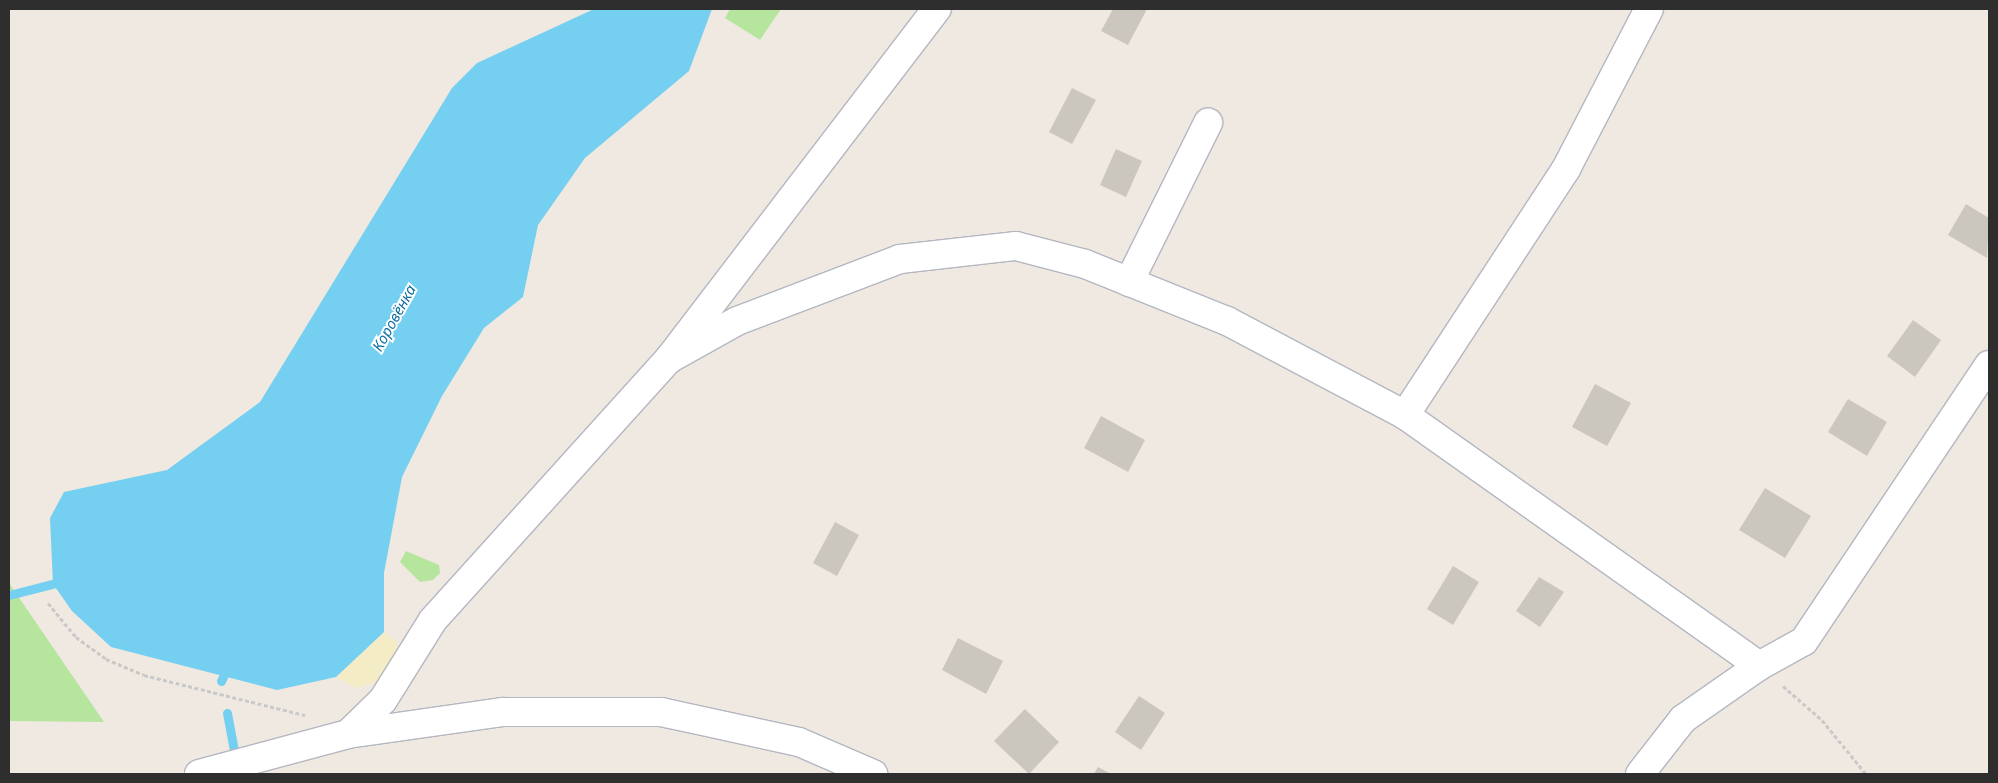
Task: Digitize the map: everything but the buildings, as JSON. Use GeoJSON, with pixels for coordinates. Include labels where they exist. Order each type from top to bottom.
{"type":"FeatureCollection","features":[{"type":"Feature","properties":{"kind":"street"},"geometry":{"type":"LineString","coordinates":[[348,734],[382,700],[433,620],[669,359],[937,9]]}},
{"type":"Feature","properties":{"kind":"street"},"geometry":{"type":"LineString","coordinates":[[1405,415],[1566,169],[1649,9]]}},
{"type":"Feature","properties":{"kind":"street"},"geometry":{"type":"LineString","coordinates":[[1129,282],[1208,123]]}},
{"type":"Feature","properties":{"kind":"street"},"geometry":{"type":"LineString","coordinates":[[669,359],[737,321],[900,259],[1016,246],[1085,264],[1227,321],[1405,415],[1759,666]]}},
{"type":"Feature","properties":{"kind":"street"},"geometry":{"type":"LineString","coordinates":[[1640,774],[1683,719],[1759,666],[1804,641],[1989,365]]}},
{"type":"Feature","properties":{"kind":"street"},"geometry":{"type":"LineString","coordinates":[[208,772],[348,734],[503,712],[661,712],[799,742],[873,774]]}},
{"type":"Feature","properties":{"kind":"path"},"geometry":{"type":"LineString","coordinates":[[48,603],[76,637],[114,662],[258,706],[312,716]]}},
{"type":"Feature","properties":{"kind":"path"},"geometry":{"type":"LineString","coordinates":[[1759,666],[1822,720],[1866,774]]}},
{"type":"Feature","properties":{"kind":"green space"},"geometry":{"type":"Polygon","coordinates":[[[730,9],[781,9],[760,40],[725,18],[730,9]]]}},
{"type":"Feature","properties":{"kind":"green space"},"geometry":{"type":"Polygon","coordinates":[[[406,551],[439,565],[440,573],[433,580],[420,582],[400,562],[406,551]]]}},
{"type":"Feature","properties":{"kind":"green space"},"geometry":{"type":"Polygon","coordinates":[[[9,583],[104,722],[9,721],[9,583]]]}},
{"type":"Feature","properties":{"kind":"sand"},"geometry":{"type":"Polygon","coordinates":[[[384,632],[397,642],[399,654],[377,682],[356,688],[336,677],[384,632]]]}},
{"type":"Feature","properties":{"kind":"water"},"geometry":{"type":"Polygon","coordinates":[[[594,9],[712,9],[689,71],[585,158],[538,225],[523,297],[484,328],[442,396],[402,477],[384,573],[384,632],[336,677],[277,690],[111,647],[72,611],[53,584],[50,518],[64,492],[167,470],[260,402],[452,88],[477,63],[594,9]]]}},
{"type":"Feature","properties":{"kind":"waterway"},"geometry":{"type":"LineString","coordinates":[[9,595],[64,581]]}},
{"type":"Feature","properties":{"kind":"waterway","name":"Коровёнка"},"geometry":{"type":"LineString","coordinates":[[221,681],[228,666]]}},
{"type":"Feature","properties":{"kind":"waterway","name":"Коровёнка"},"geometry":{"type":"LineString","coordinates":[[227,713],[236,761]]}}]}
